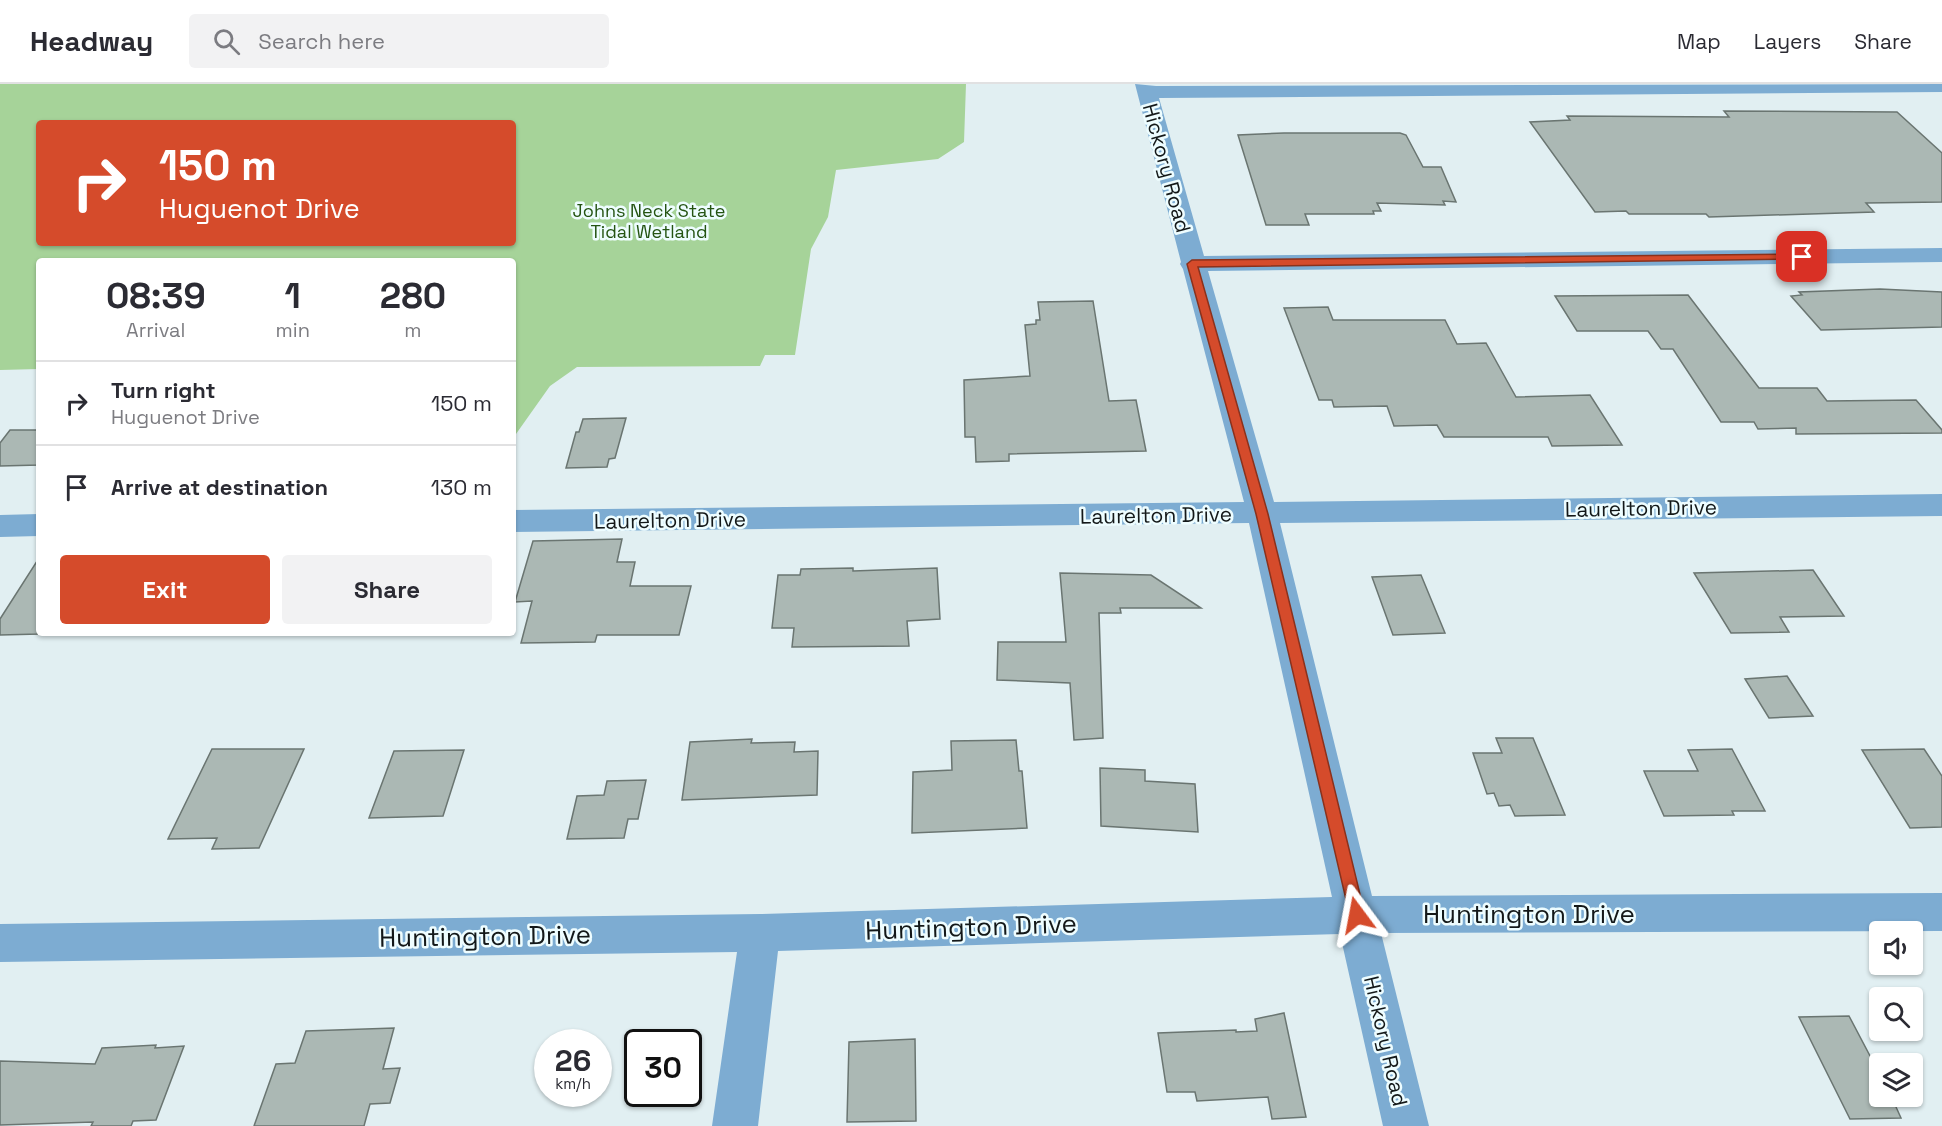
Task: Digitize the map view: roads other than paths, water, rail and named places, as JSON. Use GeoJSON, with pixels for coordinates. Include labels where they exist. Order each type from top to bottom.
{"type":"FeatureCollection","features":[{"type":"Feature","properties":{"kind":"street"},"geometry":{"type":"LineString","coordinates":[[1146,88],[1942,86]]}},
{"type":"Feature","properties":{"kind":"street","name":"Hickory Road"},"geometry":{"type":"LineString","coordinates":[[1146,88],[1192,264],[1262,514],[1406,1126]]}},
{"type":"Feature","properties":{"kind":"street"},"geometry":{"type":"LineString","coordinates":[[1192,264],[1942,255]]}},
{"type":"Feature","properties":{"kind":"street","name":"Laurelton Drive"},"geometry":{"type":"LineString","coordinates":[[516,521],[1942,505]]}},
{"type":"Feature","properties":{"kind":"street"},"geometry":{"type":"LineString","coordinates":[[0,526],[36,525]]}},
{"type":"Feature","properties":{"kind":"street","name":"Huntington Drive"},"geometry":{"type":"LineString","coordinates":[[0,943],[760,933],[1357,915],[1942,912]]}},
{"type":"Feature","properties":{"kind":"street"},"geometry":{"type":"LineString","coordinates":[[735,1126],[760,933]]}},
{"type":"Feature","properties":{"kind":"park label","name":"Johns Neck State Tidal Wetland"},"geometry":{"type":"Point","coordinates":[649,220]}}]}
